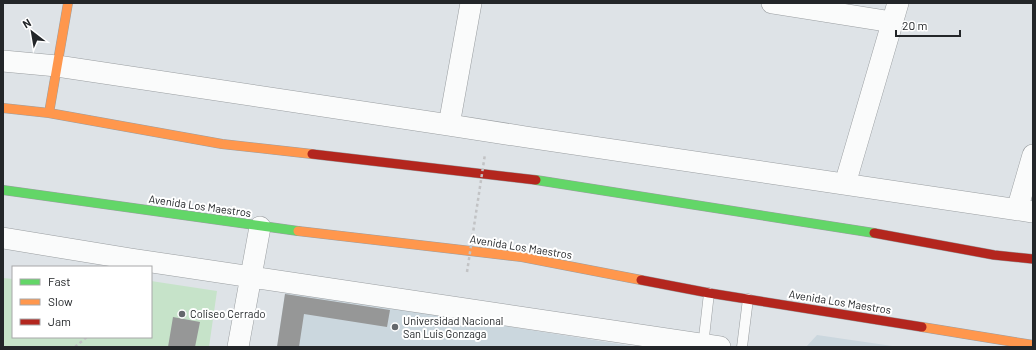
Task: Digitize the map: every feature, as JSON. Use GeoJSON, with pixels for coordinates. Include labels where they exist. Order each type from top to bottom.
{"type":"FeatureCollection","features":[{"type":"Feature","properties":{"kind":"main road"},"geometry":{"type":"LineString","coordinates":[[49,113],[68,3]]}},
{"type":"Feature","properties":{"kind":"main road"},"geometry":{"type":"LineString","coordinates":[[3,108],[49,113],[222,144],[519,177],[835,226],[994,255],[1033,259]]}},
{"type":"Feature","properties":{"kind":"main road","name":"Avenida Los Maestros"},"geometry":{"type":"LineString","coordinates":[[3,190],[260,227],[522,257],[709,293],[1033,345]]}},
{"type":"Feature","properties":{"kind":"street"},"geometry":{"type":"LineString","coordinates":[[449,125],[471,3]]}},
{"type":"Feature","properties":{"kind":"street"},"geometry":{"type":"LineString","coordinates":[[772,3],[895,13],[845,184]]}},
{"type":"Feature","properties":{"kind":"street"},"geometry":{"type":"LineString","coordinates":[[3,61],[57,66],[1025,211],[1033,155]]}},
{"type":"Feature","properties":{"kind":"street"},"geometry":{"type":"LineString","coordinates":[[238,347],[260,227]]}},
{"type":"Feature","properties":{"kind":"street"},"geometry":{"type":"LineString","coordinates":[[3,238],[131,259],[709,346]]}},
{"type":"Feature","properties":{"kind":"lane"},"geometry":{"type":"LineString","coordinates":[[709,293],[709,346]]}},
{"type":"Feature","properties":{"kind":"lane"},"geometry":{"type":"LineString","coordinates":[[742,347],[748,299]]}},
{"type":"Feature","properties":{"kind":"path"},"geometry":{"type":"LineString","coordinates":[[467,272],[485,154]]}},
{"type":"Feature","properties":{"kind":"path"},"geometry":{"type":"LineString","coordinates":[[75,347],[86,338]]}},
{"type":"Feature","properties":{"kind":"shaded area","name":"Universidad Nacional San Luis Gonzaga"},"geometry":{"type":"Polygon","coordinates":[[[285,293],[390,308],[638,347],[277,347],[285,293]]]}},
{"type":"Feature","properties":{"kind":"shaded area"},"geometry":{"type":"Polygon","coordinates":[[[817,335],[899,347],[806,347],[817,335]]]}},
{"type":"Feature","properties":{"kind":"green space","name":"Coliseo Cerrado"},"geometry":{"type":"Polygon","coordinates":[[[3,278],[12,279],[12,338],[152,338],[152,281],[217,291],[209,347],[3,347],[3,278]]]}},
{"type":"Feature","properties":{"kind":"building"},"geometry":{"type":"Polygon","coordinates":[[[285,294],[390,310],[387,327],[304,314],[299,347],[277,347],[285,294]]]}},
{"type":"Feature","properties":{"kind":"building"},"geometry":{"type":"Polygon","coordinates":[[[173,317],[200,322],[195,347],[168,347],[173,317]]]}},
{"type":"Feature","properties":{"kind":"traffic: fast"},"geometry":{"type":"LineString","coordinates":[[536,180],[874,233]]}},
{"type":"Feature","properties":{"kind":"traffic: fast"},"geometry":{"type":"LineString","coordinates":[[3,190],[298,231]]}},
{"type":"Feature","properties":{"kind":"traffic: slow"},"geometry":{"type":"LineString","coordinates":[[49,113],[68,3]]}},
{"type":"Feature","properties":{"kind":"traffic: slow"},"geometry":{"type":"LineString","coordinates":[[3,108],[49,113],[222,144],[312,154]]}},
{"type":"Feature","properties":{"kind":"traffic: slow"},"geometry":{"type":"LineString","coordinates":[[298,231],[522,257],[641,280]]}},
{"type":"Feature","properties":{"kind":"traffic: slow"},"geometry":{"type":"LineString","coordinates":[[922,327],[1033,345]]}},
{"type":"Feature","properties":{"kind":"traffic: jam"},"geometry":{"type":"LineString","coordinates":[[312,154],[536,180]]}},
{"type":"Feature","properties":{"kind":"traffic: jam"},"geometry":{"type":"LineString","coordinates":[[874,233],[994,255],[1033,259]]}},
{"type":"Feature","properties":{"kind":"traffic: jam"},"geometry":{"type":"LineString","coordinates":[[641,280],[709,293],[922,327]]}},
{"type":"Feature","properties":{"kind":"place","name":"Coliseo Cerrado"},"geometry":{"type":"Point","coordinates":[182,314]}},
{"type":"Feature","properties":{"kind":"place","name":"Universidad Nacional San Luis Gonzaga"},"geometry":{"type":"Point","coordinates":[395,327]}}]}
